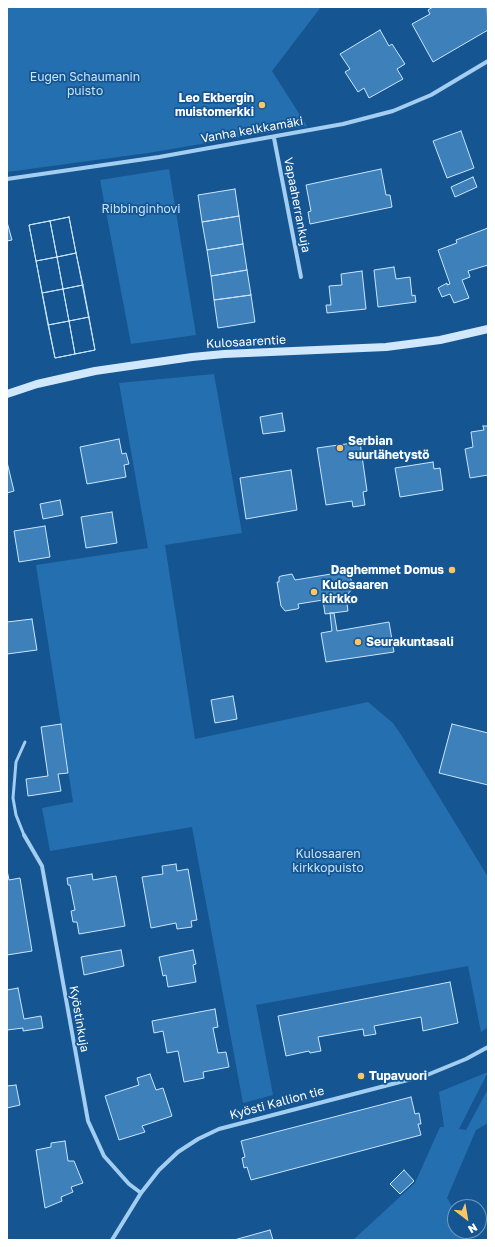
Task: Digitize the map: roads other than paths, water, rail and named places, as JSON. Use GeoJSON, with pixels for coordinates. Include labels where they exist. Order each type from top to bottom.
{"type":"FeatureCollection","features":[{"type":"Feature","properties":{"kind":"street","name":"Vanha kelkkamäki"},"geometry":{"type":"LineString","coordinates":[[7,179],[159,157],[274,138],[343,124],[393,111],[430,95],[488,61]]}},
{"type":"Feature","properties":{"kind":"street","name":"Vapaaherrankuja"},"geometry":{"type":"LineString","coordinates":[[274,138],[301,277]]}},
{"type":"Feature","properties":{"kind":"street","name":"Kulosaarentie"},"geometry":{"type":"LineString","coordinates":[[7,394],[37,384],[76,375],[177,360],[224,354],[386,347],[440,340],[488,328]]}},
{"type":"Feature","properties":{"kind":"street","name":"Kyöstinkuja"},"geometry":{"type":"LineString","coordinates":[[24,835],[42,866],[88,1121],[104,1156],[129,1184],[141,1193]]}},
{"type":"Feature","properties":{"kind":"street","name":"Kyösti Kallion tie"},"geometry":{"type":"LineString","coordinates":[[112,1240],[141,1193],[158,1170],[178,1152],[219,1129],[427,1075],[466,1059],[488,1047]]}},
{"type":"Feature","properties":{"kind":"lane"},"geometry":{"type":"LineString","coordinates":[[24,742],[16,762],[13,798],[16,814],[24,835]]}},
{"type":"Feature","properties":{"kind":"place","name":"Leo Ekbergin muistomerkki"},"geometry":{"type":"Point","coordinates":[262,105]}},
{"type":"Feature","properties":{"kind":"place","name":"Serbian suurlähetystö"},"geometry":{"type":"Point","coordinates":[340,448]}},
{"type":"Feature","properties":{"kind":"place","name":"Daghemmet Domus"},"geometry":{"type":"Point","coordinates":[452,570]}},
{"type":"Feature","properties":{"kind":"place","name":"Kulosaaren kirkko"},"geometry":{"type":"Point","coordinates":[314,592]}},
{"type":"Feature","properties":{"kind":"place","name":"Seurakuntasali"},"geometry":{"type":"Point","coordinates":[358,642]}},
{"type":"Feature","properties":{"kind":"place","name":"Tupavuori"},"geometry":{"type":"Point","coordinates":[361,1076]}},
{"type":"Feature","properties":{"kind":"park label","name":"Eugen Schaumanin puisto"},"geometry":{"type":"Point","coordinates":[85,84]}},
{"type":"Feature","properties":{"kind":"park label","name":"Ribbinginhovi"},"geometry":{"type":"Point","coordinates":[141,209]}},
{"type":"Feature","properties":{"kind":"park label","name":"Kulosaaren kirkkopuisto"},"geometry":{"type":"Point","coordinates":[328,861]}}]}
